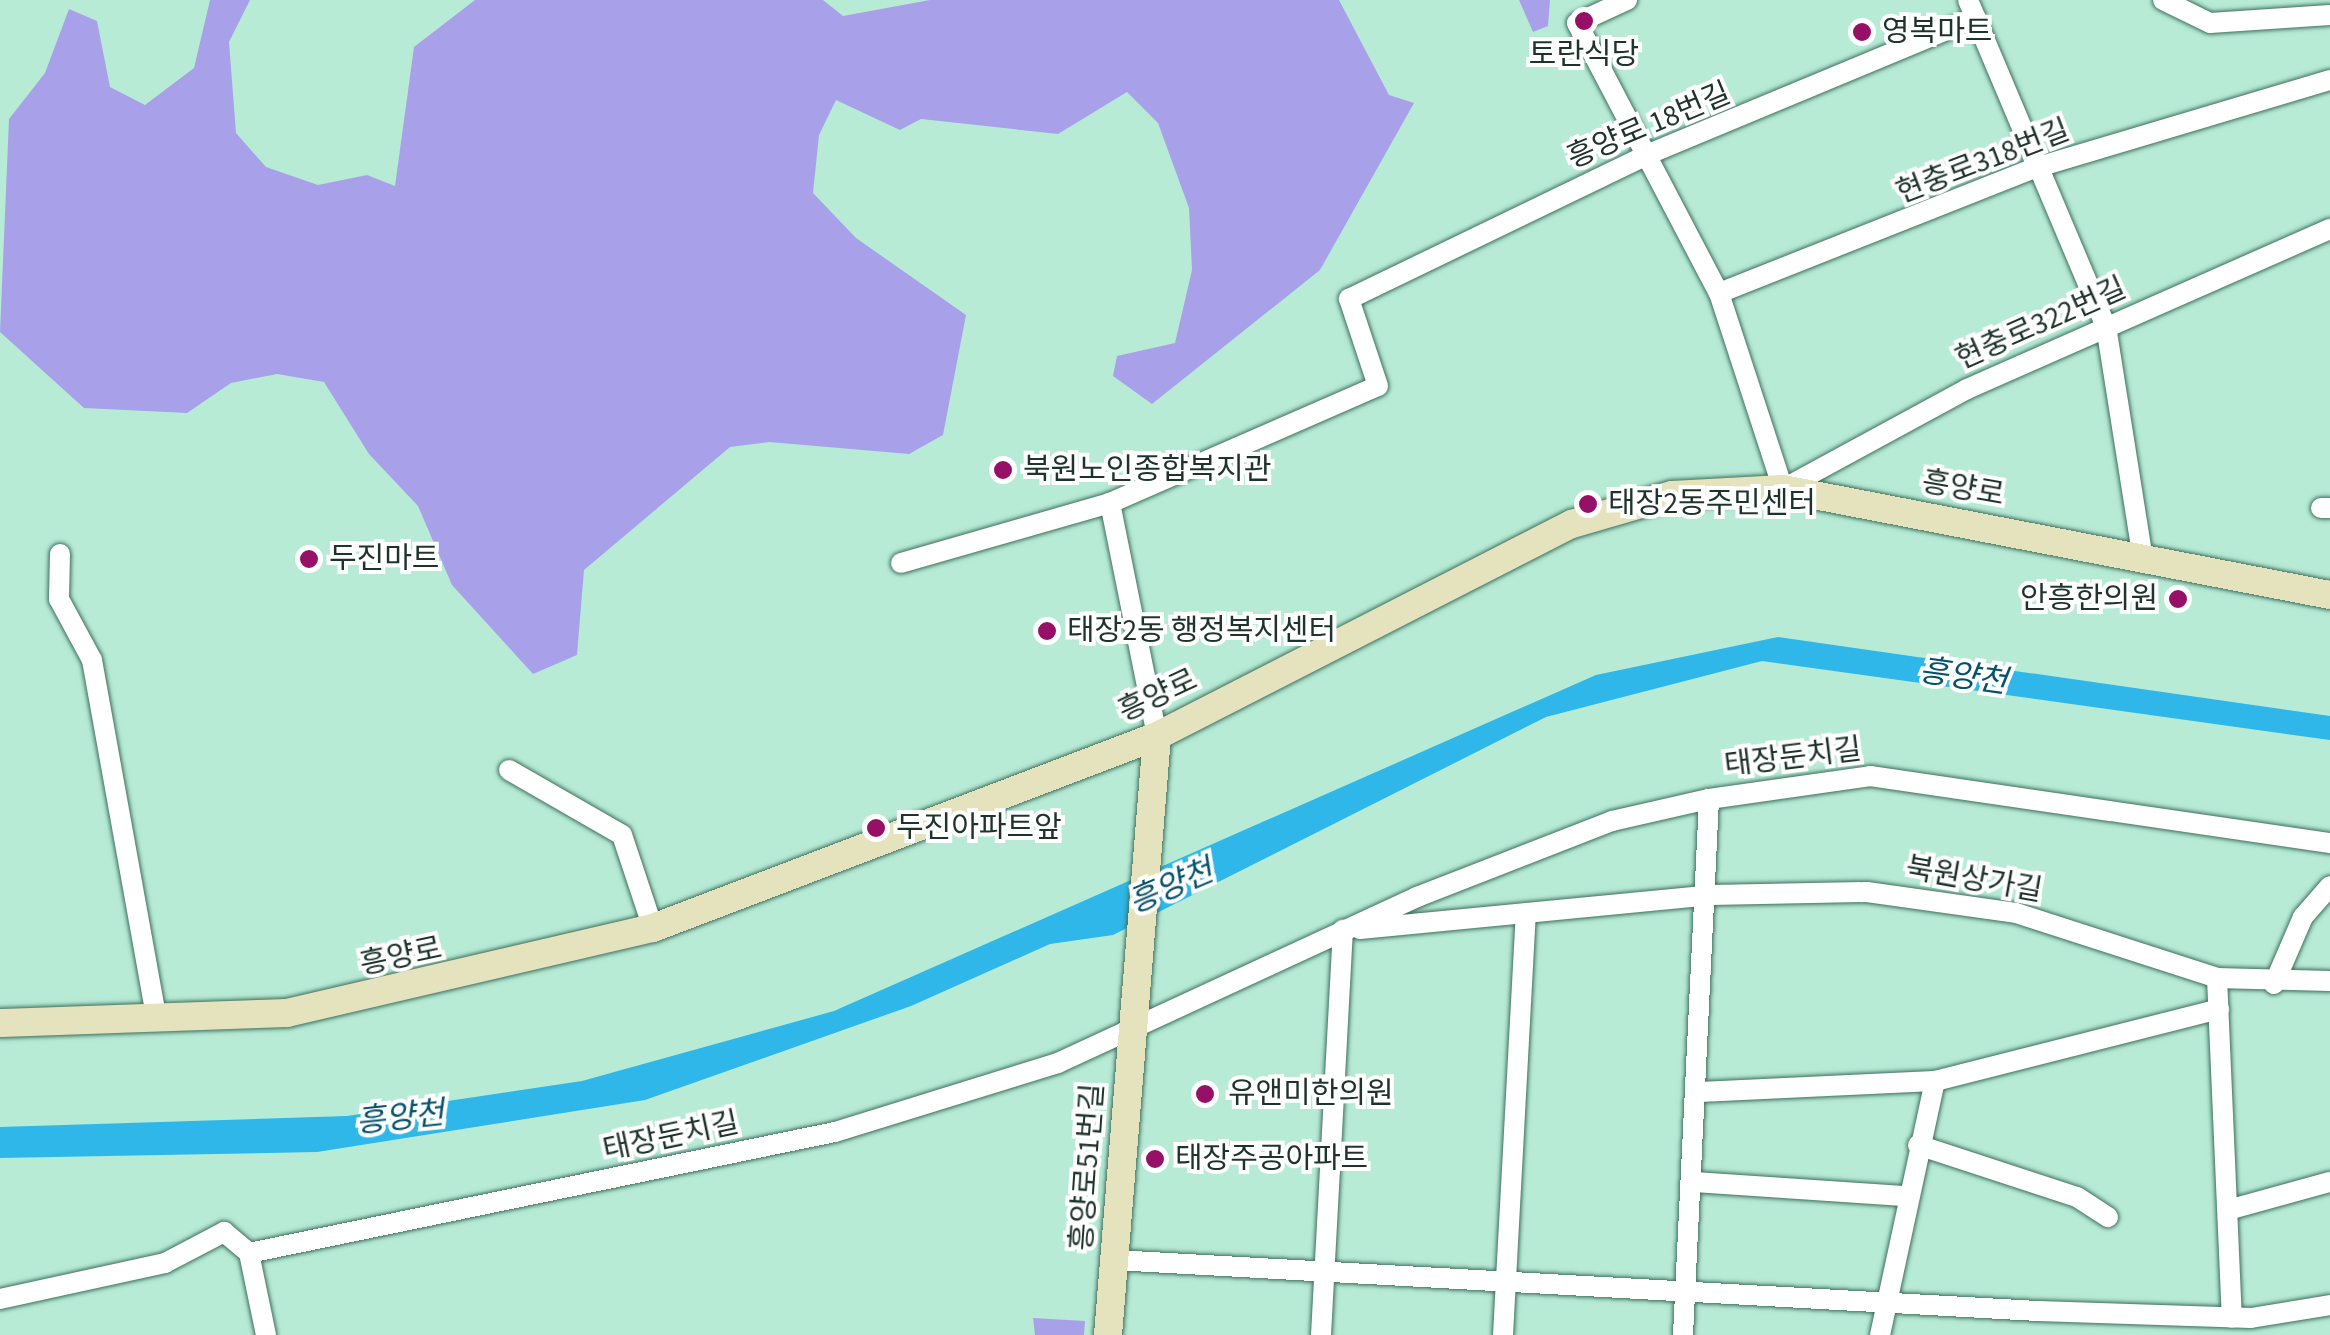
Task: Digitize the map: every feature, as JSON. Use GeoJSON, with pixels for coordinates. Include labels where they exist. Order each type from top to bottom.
{"type":"FeatureCollection","features":[{"type":"Feature","properties":{"kind":"street"},"geometry":{"type":"LineString","coordinates":[[1628,0],[1577,22],[1719,294],[1783,489]]}},
{"type":"Feature","properties":{"kind":"street"},"geometry":{"type":"LineString","coordinates":[[2163,0],[2210,23],[2330,16]]}},
{"type":"Feature","properties":{"kind":"street","name":"흥양로 18번길"},"geometry":{"type":"LineString","coordinates":[[1110,503],[1378,386],[1349,299],[1648,154],[1972,9],[2106,326],[2137,478],[2142,554]]}},
{"type":"Feature","properties":{"kind":"street","name":"현충로318번길"},"geometry":{"type":"LineString","coordinates":[[1719,294],[2038,167],[2330,80]]}},
{"type":"Feature","properties":{"kind":"street","name":"현충로322번길"},"geometry":{"type":"LineString","coordinates":[[1783,489],[2106,326],[2330,229]]}},
{"type":"Feature","properties":{"kind":"street","name":"흥양로"},"geometry":{"type":"LineString","coordinates":[[0,1023],[288,1013],[653,928],[1157,736],[1572,524],[1672,495],[1783,489],[2142,554],[2330,595]]}},
{"type":"Feature","properties":{"kind":"street"},"geometry":{"type":"LineString","coordinates":[[900,562],[1110,503],[1157,736]]}},
{"type":"Feature","properties":{"kind":"street"},"geometry":{"type":"LineString","coordinates":[[60,554],[59,599],[92,660],[156,1018]]}},
{"type":"Feature","properties":{"kind":"street","name":"흥양로51번길"},"geometry":{"type":"LineString","coordinates":[[1108,1335],[1157,736]]}},
{"type":"Feature","properties":{"kind":"street"},"geometry":{"type":"LineString","coordinates":[[509,770],[622,836],[653,928]]}},
{"type":"Feature","properties":{"kind":"street","name":"태장둔치길"},"geometry":{"type":"LineString","coordinates":[[0,1299],[165,1262],[224,1232],[249,1253],[835,1132],[1058,1063],[1132,1015],[1612,820],[1710,799],[1870,776],[2330,844]]}},
{"type":"Feature","properties":{"kind":"street"},"geometry":{"type":"LineString","coordinates":[[1683,1335],[1712,896],[1710,799]]}},
{"type":"Feature","properties":{"kind":"street"},"geometry":{"type":"LineString","coordinates":[[2274,984],[2303,917],[2330,886]]}},
{"type":"Feature","properties":{"kind":"street","name":"북원상가길"},"geometry":{"type":"LineString","coordinates":[[1343,930],[1712,896],[1867,892],[2016,913],[2217,978],[2274,984],[2330,981]]}},
{"type":"Feature","properties":{"kind":"street"},"geometry":{"type":"LineString","coordinates":[[1503,1335],[1526,914]]}},
{"type":"Feature","properties":{"kind":"street"},"geometry":{"type":"LineString","coordinates":[[1320,1335],[1343,930]]}},
{"type":"Feature","properties":{"kind":"street"},"geometry":{"type":"LineString","coordinates":[[2217,978],[2228,1210],[2245,1324]]}},
{"type":"Feature","properties":{"kind":"street"},"geometry":{"type":"LineString","coordinates":[[1699,1092],[1935,1081],[2219,1010]]}},
{"type":"Feature","properties":{"kind":"street"},"geometry":{"type":"LineString","coordinates":[[1880,1335],[1882,1300],[1935,1081]]}},
{"type":"Feature","properties":{"kind":"street"},"geometry":{"type":"LineString","coordinates":[[1918,1145],[2077,1197],[2108,1216]]}},
{"type":"Feature","properties":{"kind":"street"},"geometry":{"type":"LineString","coordinates":[[1693,1182],[1906,1196]]}},
{"type":"Feature","properties":{"kind":"street"},"geometry":{"type":"LineString","coordinates":[[2228,1210],[2330,1182]]}},
{"type":"Feature","properties":{"kind":"street"},"geometry":{"type":"LineString","coordinates":[[249,1253],[266,1335]]}},
{"type":"Feature","properties":{"kind":"street"},"geometry":{"type":"LineString","coordinates":[[1114,1260],[1882,1300],[2245,1324],[2330,1305]]}},
{"type":"Feature","properties":{"kind":"street"},"geometry":{"type":"LineString","coordinates":[[2038,1311],[2038,1335]]}},
{"type":"Feature","properties":{"kind":"shaded area"},"geometry":{"type":"Polygon","coordinates":[[[210,0],[250,0],[229,42],[236,133],[266,167],[318,185],[367,175],[395,186],[414,47],[475,0],[823,0],[843,16],[930,0],[1339,0],[1389,95],[1414,103],[1320,270],[1152,404],[1113,376],[1117,356],[1175,343],[1192,270],[1189,208],[1158,123],[1127,92],[1058,134],[921,119],[900,130],[836,100],[819,135],[813,193],[856,238],[966,315],[943,435],[909,454],[769,442],[730,447],[584,570],[577,655],[533,674],[452,585],[418,506],[369,454],[324,382],[277,374],[231,383],[187,413],[84,408],[0,332],[9,119],[45,73],[69,9],[97,21],[110,87],[145,105],[194,68],[210,0]]]}},
{"type":"Feature","properties":{"kind":"shaded area"},"geometry":{"type":"Polygon","coordinates":[[[1519,0],[1550,0],[1548,26],[1533,32],[1519,0]]]}},
{"type":"Feature","properties":{"kind":"shaded area"},"geometry":{"type":"Polygon","coordinates":[[[1033,1318],[1085,1321],[1084,1335],[1035,1335],[1033,1318]]]}},
{"type":"Feature","properties":{"kind":"water","name":"흥양천"},"geometry":{"type":"Polygon","coordinates":[[[1778,637],[2330,716],[2330,740],[1762,661],[1546,717],[1113,935],[1050,944],[911,1006],[645,1100],[317,1152],[0,1158],[0,1127],[347,1116],[582,1081],[834,1011],[1596,675],[1778,637]]]}},
{"type":"Feature","properties":{"kind":"place","name":"토란식당"},"geometry":{"type":"Point","coordinates":[1584,21]}},
{"type":"Feature","properties":{"kind":"place","name":"영복마트"},"geometry":{"type":"Point","coordinates":[1862,32]}},
{"type":"Feature","properties":{"kind":"place","name":"북원노인종합복지관"},"geometry":{"type":"Point","coordinates":[1003,470]}},
{"type":"Feature","properties":{"kind":"place","name":"태장2동주민센터"},"geometry":{"type":"Point","coordinates":[1588,504]}},
{"type":"Feature","properties":{"kind":"place","name":"두진마트"},"geometry":{"type":"Point","coordinates":[309,559]}},
{"type":"Feature","properties":{"kind":"place","name":"안흥한의원"},"geometry":{"type":"Point","coordinates":[2178,599]}},
{"type":"Feature","properties":{"kind":"place","name":"태장2동 행정복지센터"},"geometry":{"type":"Point","coordinates":[1047,631]}},
{"type":"Feature","properties":{"kind":"place","name":"두진아파트앞"},"geometry":{"type":"Point","coordinates":[876,828]}},
{"type":"Feature","properties":{"kind":"place","name":"유앤미한의원"},"geometry":{"type":"Point","coordinates":[1205,1094]}},
{"type":"Feature","properties":{"kind":"place","name":"태장주공아파트"},"geometry":{"type":"Point","coordinates":[1155,1159]}}]}
